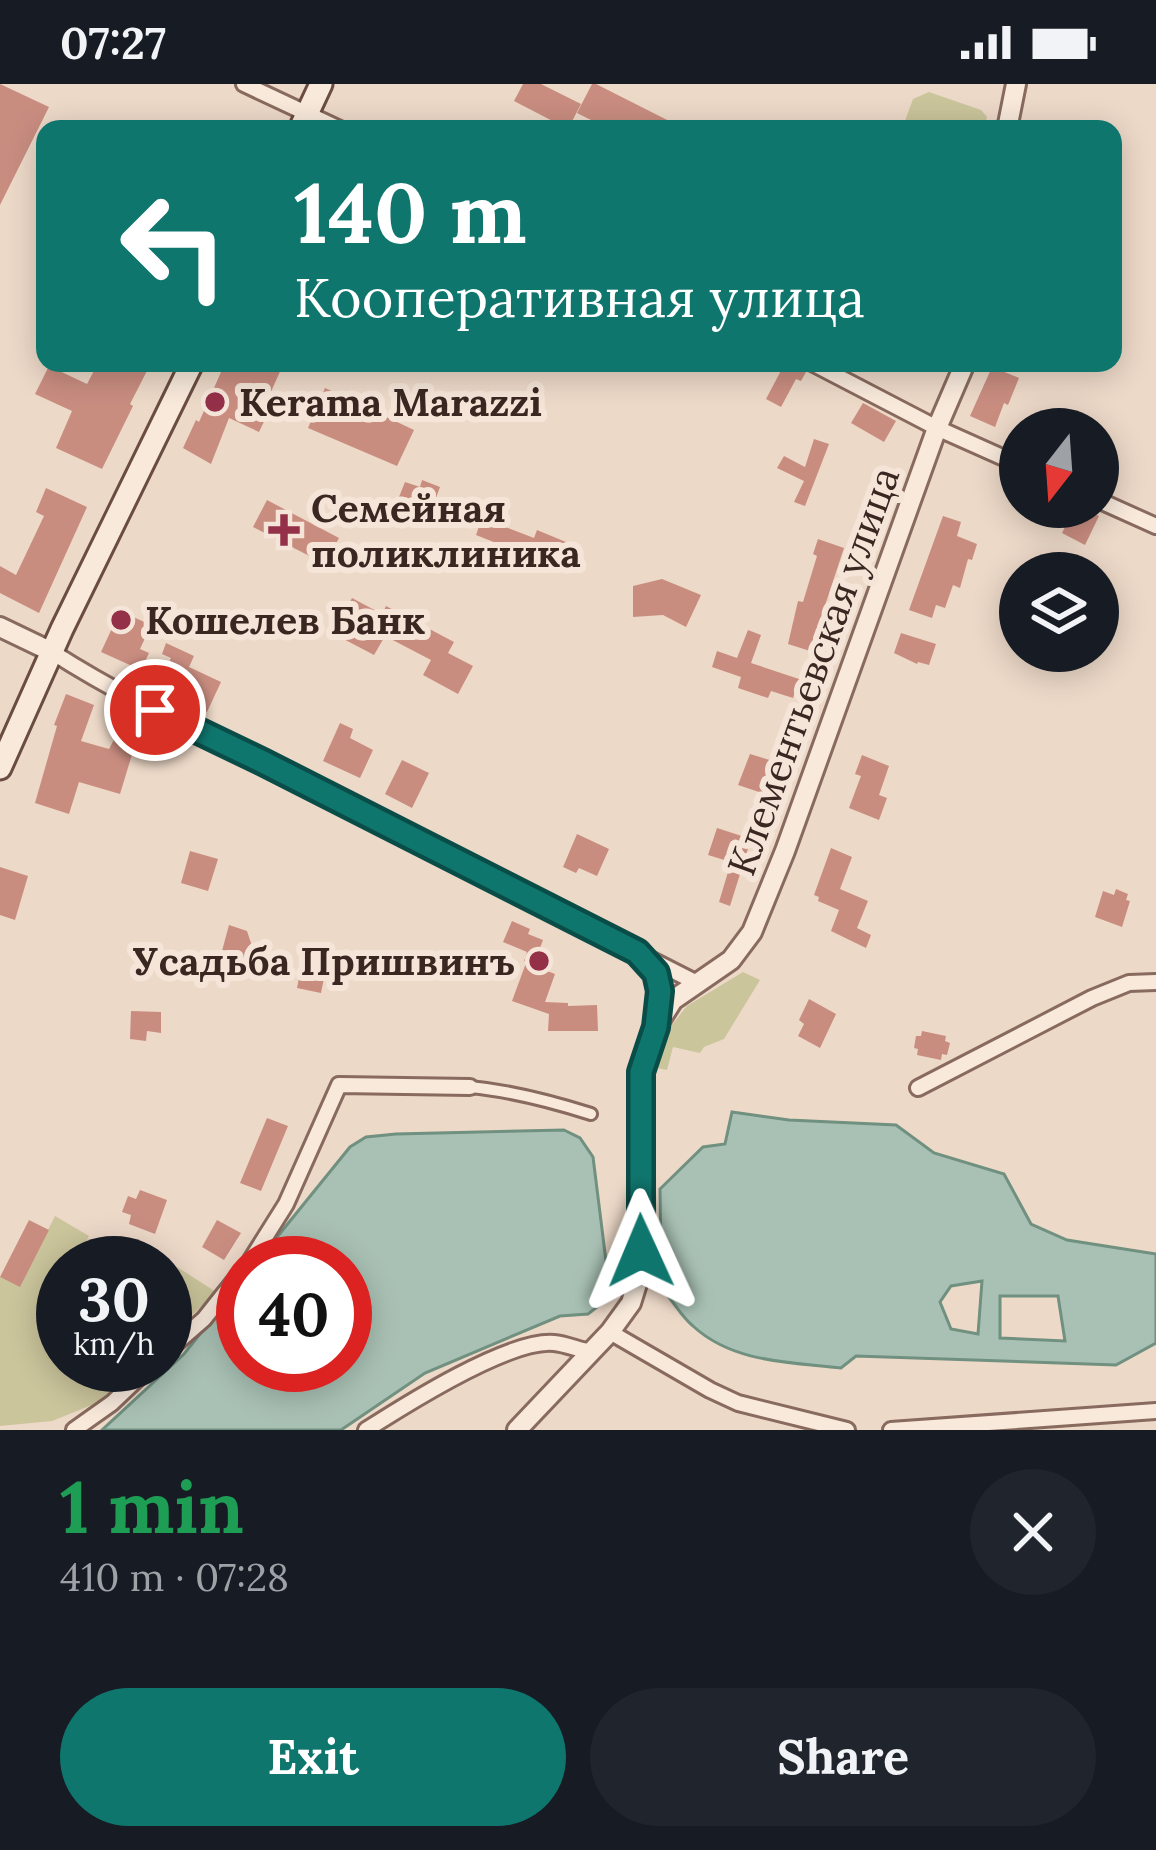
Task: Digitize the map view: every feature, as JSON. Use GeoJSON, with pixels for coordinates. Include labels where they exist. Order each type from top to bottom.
{"type":"FeatureCollection","features":[{"type":"Feature","properties":{"kind":"main road"},"geometry":{"type":"LineString","coordinates":[[303,120],[321,84]]}},
{"type":"Feature","properties":{"kind":"main road"},"geometry":{"type":"LineString","coordinates":[[0,768],[188,372]]}},
{"type":"Feature","properties":{"kind":"street"},"geometry":{"type":"LineString","coordinates":[[244,84],[301,120]]}},
{"type":"Feature","properties":{"kind":"street"},"geometry":{"type":"LineString","coordinates":[[1009,120],[1016,84]]}},
{"type":"Feature","properties":{"kind":"street"},"geometry":{"type":"LineString","coordinates":[[829,372],[999,456]]}},
{"type":"Feature","properties":{"kind":"street","name":"Клементьевская улица"},"geometry":{"type":"LineString","coordinates":[[656,1027],[674,1000],[731,960],[752,932],[960,372]]}},
{"type":"Feature","properties":{"kind":"street"},"geometry":{"type":"LineString","coordinates":[[1119,509],[1156,526]]}},
{"type":"Feature","properties":{"kind":"street"},"geometry":{"type":"LineString","coordinates":[[0,627],[191,730],[699,984]]}},
{"type":"Feature","properties":{"kind":"street"},"geometry":{"type":"LineString","coordinates":[[517,1430],[610,1332],[631,1303],[640,1274],[641,1072],[656,1027],[660,991],[656,973],[637,952]]}},
{"type":"Feature","properties":{"kind":"street"},"geometry":{"type":"LineString","coordinates":[[918,1088],[1092,998],[1130,982],[1156,982]]}},
{"type":"Feature","properties":{"kind":"street"},"geometry":{"type":"LineString","coordinates":[[266,1236],[286,1204],[339,1085],[506,1090],[590,1114]]}},
{"type":"Feature","properties":{"kind":"street"},"geometry":{"type":"LineString","coordinates":[[192,1329],[216,1303]]}},
{"type":"Feature","properties":{"kind":"street"},"geometry":{"type":"LineString","coordinates":[[610,1332],[738,1402],[847,1430]]}},
{"type":"Feature","properties":{"kind":"street"},"geometry":{"type":"LineString","coordinates":[[366,1430],[432,1388],[502,1356],[556,1342],[591,1352]]}},
{"type":"Feature","properties":{"kind":"street"},"geometry":{"type":"LineString","coordinates":[[74,1430],[124,1392]]}},
{"type":"Feature","properties":{"kind":"street"},"geometry":{"type":"LineString","coordinates":[[890,1430],[1156,1412]]}},
{"type":"Feature","properties":{"kind":"shaded area"},"geometry":{"type":"Polygon","coordinates":[[[929,92],[981,110],[986,120],[905,120],[913,99],[929,92]]]}},
{"type":"Feature","properties":{"kind":"shaded area"},"geometry":{"type":"Polygon","coordinates":[[[743,972],[760,980],[724,1039],[700,1053],[673,1047],[667,1070],[657,1068],[664,1035],[687,1006],[743,972]]]}},
{"type":"Feature","properties":{"kind":"shaded area"},"geometry":{"type":"Polygon","coordinates":[[[732,1112],[896,1125],[934,1153],[1004,1174],[1031,1224],[1067,1240],[1156,1254],[1156,1343],[1116,1365],[856,1356],[841,1368],[763,1359],[726,1347],[689,1323],[668,1296],[674,1270],[661,1259],[660,1189],[703,1147],[725,1144],[732,1112]],[[982,1281],[951,1286],[940,1302],[951,1329],[978,1334],[982,1281]],[[1000,1296],[1000,1338],[1065,1341],[1058,1296],[1000,1296]]]}},
{"type":"Feature","properties":{"kind":"shaded area"},"geometry":{"type":"Polygon","coordinates":[[[564,1130],[580,1138],[593,1157],[607,1269],[606,1300],[588,1314],[560,1316],[425,1373],[341,1430],[102,1430],[143,1392],[192,1392],[192,1344],[216,1314],[216,1392],[372,1392],[372,1236],[278,1236],[350,1147],[366,1137],[564,1130]]]}},
{"type":"Feature","properties":{"kind":"shaded area"},"geometry":{"type":"Polygon","coordinates":[[[55,1216],[89,1236],[45,1236],[55,1216]]]}},
{"type":"Feature","properties":{"kind":"shaded area"},"geometry":{"type":"Polygon","coordinates":[[[36,1254],[36,1392],[112,1392],[102,1401],[52,1421],[0,1426],[0,1277],[20,1286],[36,1254]]]}},
{"type":"Feature","properties":{"kind":"shaded area"},"geometry":{"type":"Polygon","coordinates":[[[192,1277],[216,1292],[192,1315],[192,1277]]]}},
{"type":"Feature","properties":{"kind":"building"},"geometry":{"type":"Polygon","coordinates":[[[0,84],[49,107],[42,120],[36,120],[36,133],[0,205],[0,84]]]}},
{"type":"Feature","properties":{"kind":"building"},"geometry":{"type":"Polygon","coordinates":[[[523,84],[541,84],[581,104],[573,120],[551,120],[514,101],[523,84]]]}},
{"type":"Feature","properties":{"kind":"building"},"geometry":{"type":"Polygon","coordinates":[[[596,84],[667,120],[591,120],[577,113],[596,84]]]}},
{"type":"Feature","properties":{"kind":"building"},"geometry":{"type":"Polygon","coordinates":[[[46,372],[62,372],[87,384],[93,372],[146,372],[102,469],[56,448],[72,411],[35,394],[46,372]]]}},
{"type":"Feature","properties":{"kind":"building"},"geometry":{"type":"Polygon","coordinates":[[[221,372],[280,372],[259,432],[229,418],[211,464],[183,448],[196,420],[199,422],[221,372]]]}},
{"type":"Feature","properties":{"kind":"building"},"geometry":{"type":"Polygon","coordinates":[[[780,372],[806,372],[801,381],[796,379],[781,407],[766,399],[780,372]]]}},
{"type":"Feature","properties":{"kind":"building"},"geometry":{"type":"Polygon","coordinates":[[[990,372],[1004,372],[1019,378],[1008,405],[999,408],[995,427],[970,416],[990,372]]]}},
{"type":"Feature","properties":{"kind":"building"},"geometry":{"type":"Polygon","coordinates":[[[325,388],[414,430],[397,466],[308,428],[325,388]]]}},
{"type":"Feature","properties":{"kind":"building"},"geometry":{"type":"Polygon","coordinates":[[[863,403],[896,421],[884,442],[851,423],[863,403]]]}},
{"type":"Feature","properties":{"kind":"building"},"geometry":{"type":"Polygon","coordinates":[[[814,439],[829,444],[805,506],[794,502],[804,481],[777,468],[784,456],[805,467],[814,439]]]}},
{"type":"Feature","properties":{"kind":"building"},"geometry":{"type":"Polygon","coordinates":[[[422,480],[440,487],[432,525],[412,517],[409,525],[391,517],[405,482],[420,487],[422,480]]]}},
{"type":"Feature","properties":{"kind":"building"},"geometry":{"type":"Polygon","coordinates":[[[46,488],[87,507],[39,613],[0,593],[0,566],[16,575],[44,516],[36,512],[46,488]]]}},
{"type":"Feature","properties":{"kind":"building"},"geometry":{"type":"Polygon","coordinates":[[[267,500],[339,538],[325,564],[253,527],[267,500]]]}},
{"type":"Feature","properties":{"kind":"building"},"geometry":{"type":"Polygon","coordinates":[[[943,516],[961,522],[957,536],[977,544],[960,588],[953,585],[945,608],[936,605],[932,618],[909,610],[943,516]]]}},
{"type":"Feature","properties":{"kind":"building"},"geometry":{"type":"Polygon","coordinates":[[[482,518],[534,538],[537,530],[566,542],[553,572],[524,560],[526,555],[476,535],[482,518]]]}},
{"type":"Feature","properties":{"kind":"building"},"geometry":{"type":"Polygon","coordinates":[[[1064,528],[1093,528],[1085,545],[1062,533],[1064,528]]]}},
{"type":"Feature","properties":{"kind":"building"},"geometry":{"type":"Polygon","coordinates":[[[818,539],[844,548],[810,651],[788,644],[798,601],[803,602],[817,556],[813,554],[818,539]]]}},
{"type":"Feature","properties":{"kind":"building"},"geometry":{"type":"Polygon","coordinates":[[[662,579],[701,595],[686,627],[663,615],[633,617],[633,586],[662,579]]]}},
{"type":"Feature","properties":{"kind":"building"},"geometry":{"type":"Polygon","coordinates":[[[352,598],[382,614],[386,606],[454,642],[448,653],[473,666],[458,694],[423,675],[431,660],[385,636],[374,655],[334,634],[352,598]]]}},
{"type":"Feature","properties":{"kind":"building"},"geometry":{"type":"Polygon","coordinates":[[[120,611],[151,625],[140,649],[149,653],[141,670],[101,652],[120,611]]]}},
{"type":"Feature","properties":{"kind":"building"},"geometry":{"type":"Polygon","coordinates":[[[748,630],[761,635],[751,663],[799,679],[793,698],[771,691],[768,698],[738,688],[741,677],[712,667],[717,651],[737,658],[748,630]]]}},
{"type":"Feature","properties":{"kind":"building"},"geometry":{"type":"Polygon","coordinates":[[[901,633],[936,644],[929,665],[894,653],[901,633]]]}},
{"type":"Feature","properties":{"kind":"building"},"geometry":{"type":"Polygon","coordinates":[[[166,643],[194,656],[189,667],[221,682],[207,712],[158,686],[171,658],[162,654],[166,643]]]}},
{"type":"Feature","properties":{"kind":"building"},"geometry":{"type":"Polygon","coordinates":[[[66,694],[94,705],[81,741],[109,749],[126,717],[171,739],[160,761],[134,748],[120,794],[79,782],[69,814],[35,803],[66,694]]]}},
{"type":"Feature","properties":{"kind":"building"},"geometry":{"type":"Polygon","coordinates":[[[340,723],[353,729],[350,738],[373,750],[360,778],[323,761],[340,723]]]}},
{"type":"Feature","properties":{"kind":"building"},"geometry":{"type":"Polygon","coordinates":[[[750,754],[773,761],[762,793],[738,785],[750,754]]]}},
{"type":"Feature","properties":{"kind":"building"},"geometry":{"type":"Polygon","coordinates":[[[862,755],[889,766],[879,795],[887,798],[879,820],[849,808],[861,776],[855,774],[862,755]]]}},
{"type":"Feature","properties":{"kind":"building"},"geometry":{"type":"Polygon","coordinates":[[[402,760],[429,773],[412,808],[385,794],[402,760]]]}},
{"type":"Feature","properties":{"kind":"building"},"geometry":{"type":"Polygon","coordinates":[[[717,828],[751,839],[730,906],[719,902],[731,862],[708,855],[717,828]]]}},
{"type":"Feature","properties":{"kind":"building"},"geometry":{"type":"Polygon","coordinates":[[[577,834],[609,849],[597,876],[563,867],[577,834]]]}},
{"type":"Feature","properties":{"kind":"building"},"geometry":{"type":"Polygon","coordinates":[[[831,848],[852,857],[840,889],[868,901],[857,928],[871,935],[866,948],[831,931],[839,910],[814,895],[831,848]]]}},
{"type":"Feature","properties":{"kind":"building"},"geometry":{"type":"Polygon","coordinates":[[[190,851],[218,859],[208,891],[181,883],[190,851]]]}},
{"type":"Feature","properties":{"kind":"building"},"geometry":{"type":"Polygon","coordinates":[[[0,867],[28,876],[15,920],[0,915],[0,867]]]}},
{"type":"Feature","properties":{"kind":"building"},"geometry":{"type":"Polygon","coordinates":[[[1116,889],[1128,894],[1130,901],[1122,927],[1095,917],[1103,891],[1114,895],[1116,889]]]}},
{"type":"Feature","properties":{"kind":"building"},"geometry":{"type":"Polygon","coordinates":[[[512,921],[543,940],[534,964],[524,961],[527,952],[503,942],[512,921]]]}},
{"type":"Feature","properties":{"kind":"building"},"geometry":{"type":"Polygon","coordinates":[[[229,925],[247,931],[251,943],[244,970],[219,962],[229,925]]]}},
{"type":"Feature","properties":{"kind":"building"},"geometry":{"type":"Polygon","coordinates":[[[303,958],[327,963],[321,993],[297,988],[303,958]]]}},
{"type":"Feature","properties":{"kind":"building"},"geometry":{"type":"Polygon","coordinates":[[[526,963],[555,974],[545,1002],[597,1005],[598,1031],[548,1031],[549,1014],[512,1001],[526,963]]]}},
{"type":"Feature","properties":{"kind":"building"},"geometry":{"type":"Polygon","coordinates":[[[809,999],[836,1014],[820,1048],[798,1036],[804,1024],[799,1020],[809,999]]]}},
{"type":"Feature","properties":{"kind":"building"},"geometry":{"type":"Polygon","coordinates":[[[131,1011],[161,1012],[161,1033],[147,1031],[146,1041],[130,1039],[131,1011]]]}},
{"type":"Feature","properties":{"kind":"building"},"geometry":{"type":"Polygon","coordinates":[[[922,1031],[946,1036],[950,1043],[941,1060],[917,1055],[916,1036],[922,1031]]]}},
{"type":"Feature","properties":{"kind":"building"},"geometry":{"type":"Polygon","coordinates":[[[267,1118],[288,1126],[261,1191],[240,1183],[267,1118]]]}},
{"type":"Feature","properties":{"kind":"building"},"geometry":{"type":"Polygon","coordinates":[[[140,1190],[167,1200],[155,1234],[129,1224],[131,1215],[122,1212],[128,1196],[136,1199],[140,1190]]]}},
{"type":"Feature","properties":{"kind":"building"},"geometry":{"type":"Polygon","coordinates":[[[29,1220],[49,1230],[46,1236],[36,1236],[36,1256],[20,1287],[0,1277],[29,1220]]]}},
{"type":"Feature","properties":{"kind":"building"},"geometry":{"type":"Polygon","coordinates":[[[217,1220],[241,1233],[216,1236],[216,1255],[202,1247],[217,1220]]]}},
{"type":"Feature","properties":{"kind":"place","name":"Kerama Marazzi"},"geometry":{"type":"Point","coordinates":[215,402]}},
{"type":"Feature","properties":{"kind":"place","name":"Семейная поликлиника"},"geometry":{"type":"Point","coordinates":[284,530]}},
{"type":"Feature","properties":{"kind":"place","name":"Кошелев Банк"},"geometry":{"type":"Point","coordinates":[121,620]}},
{"type":"Feature","properties":{"kind":"place","name":"Усадьба Пришвинъ"},"geometry":{"type":"Point","coordinates":[539,961]}},
{"type":"Feature","properties":{"kind":"route"},"geometry":{"type":"LineString","coordinates":[[155,710],[637,952],[650,965],[660,991],[656,1027],[641,1072],[641,1251]]}}]}
